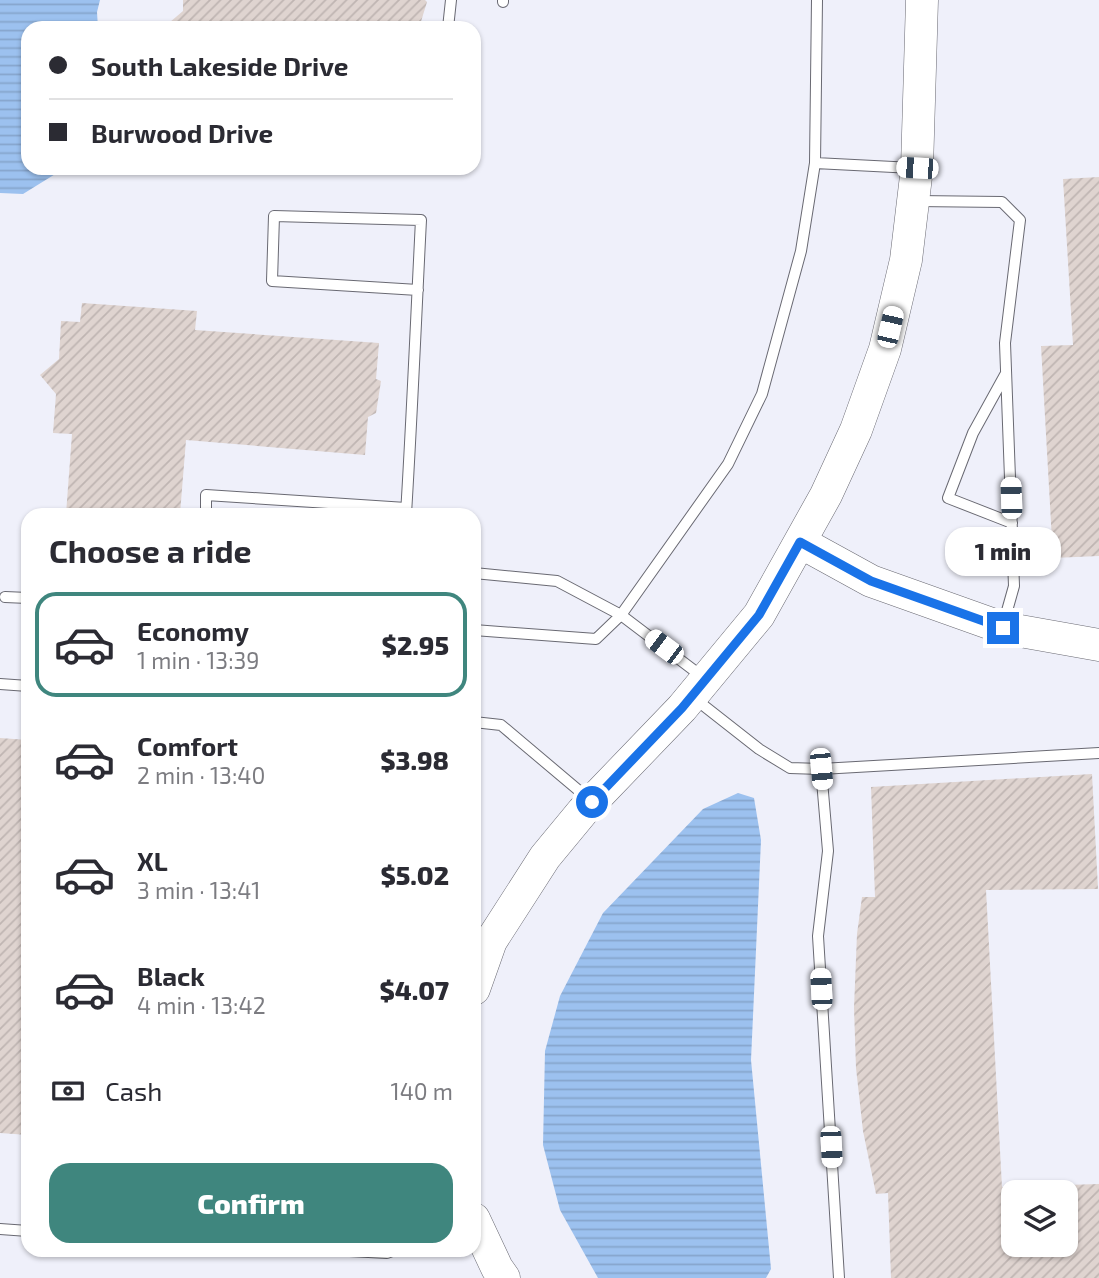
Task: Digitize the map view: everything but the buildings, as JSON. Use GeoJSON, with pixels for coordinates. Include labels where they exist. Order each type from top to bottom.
{"type":"FeatureCollection","features":[{"type":"Feature","properties":{"kind":"street"},"geometry":{"type":"LineString","coordinates":[[481,969],[491,941],[545,857],[592,802],[699,688],[759,615],[826,495],[856,430],[885,349],[906,260],[917,168],[922,0]]}},
{"type":"Feature","properties":{"kind":"street"},"geometry":{"type":"LineString","coordinates":[[800,542],[871,581],[1003,628],[1099,645]]}},
{"type":"Feature","properties":{"kind":"street"},"geometry":{"type":"LineString","coordinates":[[481,1234],[504,1278]]}},
{"type":"Feature","properties":{"kind":"lane"},"geometry":{"type":"LineString","coordinates":[[449,21],[451,0]]}},
{"type":"Feature","properties":{"kind":"lane"},"geometry":{"type":"LineString","coordinates":[[481,631],[596,639],[621,615],[682,533],[728,464],[762,394],[801,251],[815,163],[817,0]]}},
{"type":"Feature","properties":{"kind":"lane"},"geometry":{"type":"LineString","coordinates":[[815,163],[917,168]]}},
{"type":"Feature","properties":{"kind":"lane"},"geometry":{"type":"LineString","coordinates":[[913,201],[1002,202],[1020,220],[1005,343],[1014,586],[1003,628]]}},
{"type":"Feature","properties":{"kind":"lane"},"geometry":{"type":"LineString","coordinates":[[406,508],[418,290],[421,220],[274,216],[272,281],[418,290]]}},
{"type":"Feature","properties":{"kind":"lane"},"geometry":{"type":"LineString","coordinates":[[1006,372],[973,433],[948,498],[1012,523]]}},
{"type":"Feature","properties":{"kind":"lane"},"geometry":{"type":"LineString","coordinates":[[205,508],[206,495],[368,508]]}},
{"type":"Feature","properties":{"kind":"lane"},"geometry":{"type":"LineString","coordinates":[[481,574],[557,581],[621,615],[699,688],[759,750],[790,768],[821,769],[1099,753]]}},
{"type":"Feature","properties":{"kind":"lane"},"geometry":{"type":"LineString","coordinates":[[5,597],[21,598]]}},
{"type":"Feature","properties":{"kind":"lane"},"geometry":{"type":"LineString","coordinates":[[0,684],[21,686]]}},
{"type":"Feature","properties":{"kind":"lane"},"geometry":{"type":"LineString","coordinates":[[481,723],[501,725],[592,802]]}},
{"type":"Feature","properties":{"kind":"lane"},"geometry":{"type":"LineString","coordinates":[[821,769],[828,852],[818,936],[839,1278]]}},
{"type":"Feature","properties":{"kind":"lane"},"geometry":{"type":"LineString","coordinates":[[0,1229],[21,1230]]}},
{"type":"Feature","properties":{"kind":"water"},"geometry":{"type":"Polygon","coordinates":[[[0,0],[100,0],[98,21],[21,21],[21,175],[54,175],[23,194],[0,193],[0,0]]]}},
{"type":"Feature","properties":{"kind":"water"},"geometry":{"type":"Polygon","coordinates":[[[738,793],[754,798],[761,840],[751,1060],[771,1269],[766,1278],[598,1278],[560,1210],[543,1145],[545,1051],[560,996],[603,913],[703,809],[738,793]]]}},
{"type":"Feature","properties":{"kind":"route"},"geometry":{"type":"LineString","coordinates":[[592,802],[682,708],[759,615],[800,542],[871,581],[1003,628]]}}]}
